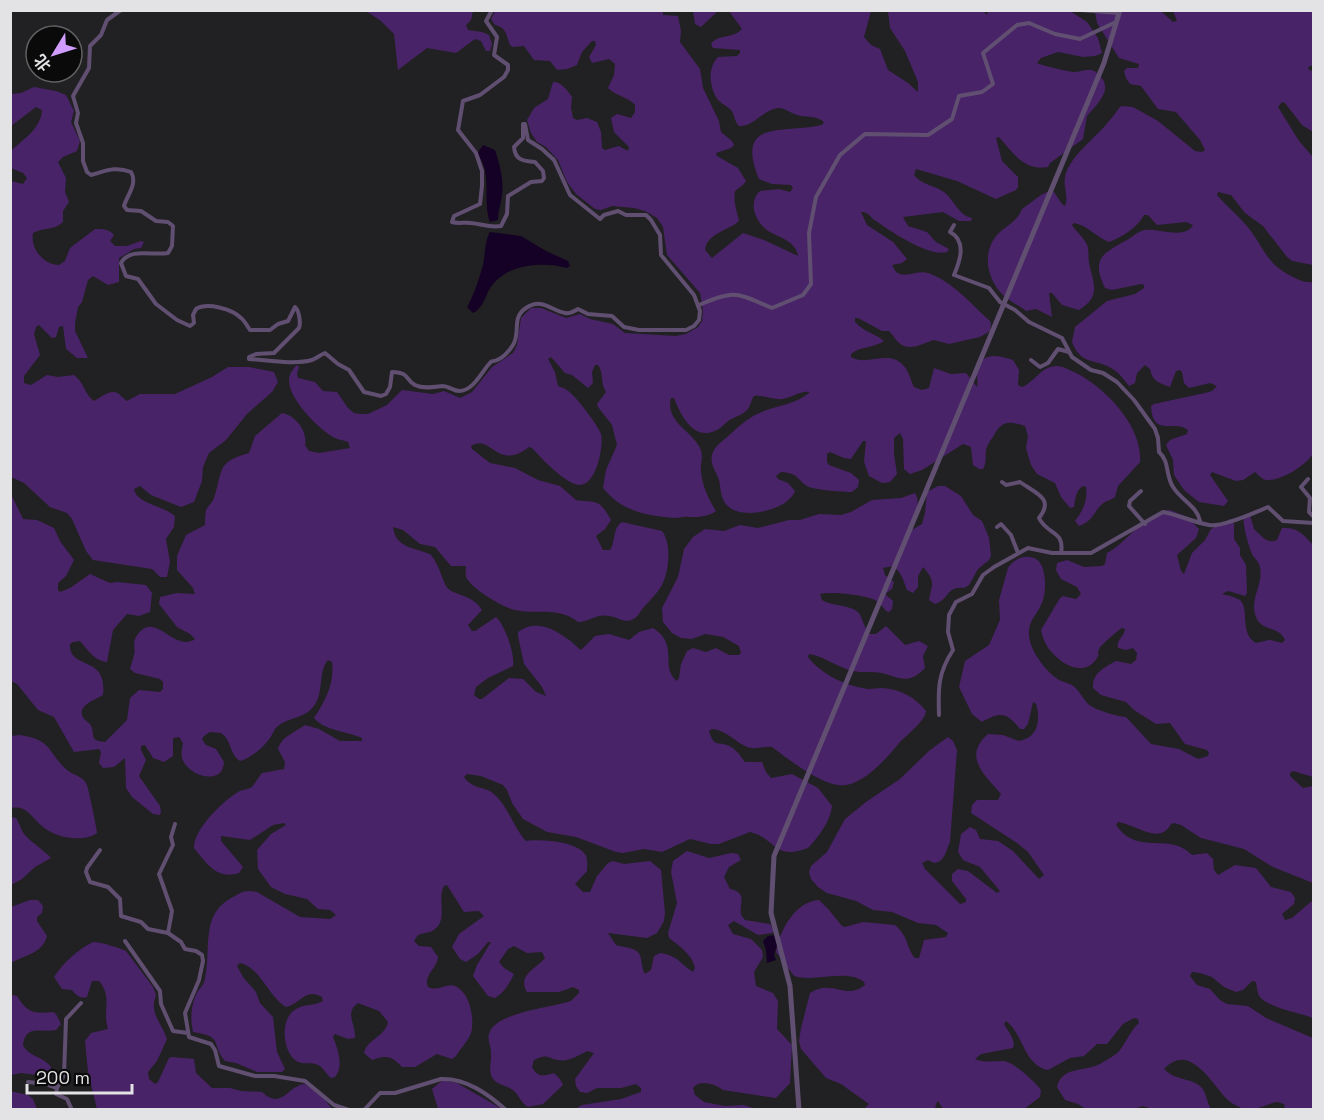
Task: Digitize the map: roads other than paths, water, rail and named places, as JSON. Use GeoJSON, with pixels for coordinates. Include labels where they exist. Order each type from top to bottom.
{"type":"FeatureCollection","features":[{"type":"Feature","properties":{"kind":"street"},"geometry":{"type":"LineString","coordinates":[[121,10],[107,20],[101,35],[90,46],[88,68],[73,96],[78,113],[76,123],[83,143],[83,161],[89,175],[117,168],[131,172],[134,179],[124,206],[127,210],[141,211],[156,221],[168,222],[173,226],[172,246],[168,253],[143,252],[125,257],[121,263],[123,273],[138,279],[151,299],[161,309],[190,326],[194,323],[193,315],[196,309],[202,305],[221,307],[240,317],[250,330],[266,332],[288,321],[294,308],[297,307],[300,325],[296,332],[274,352],[256,354],[249,359],[272,362],[306,360],[325,354],[349,370],[367,393],[381,396],[386,394],[390,387],[391,373],[394,371],[406,375],[415,385],[428,388],[446,386],[458,391],[471,387],[489,363],[499,359],[513,346],[517,318],[520,312],[530,306],[546,305],[567,314],[581,310],[588,314],[612,316],[620,324],[630,329],[650,331],[691,328],[699,320],[698,305],[690,288],[661,255],[660,235],[650,218],[641,214],[626,215],[618,211],[604,215],[600,219],[589,211],[570,195],[554,160],[528,140],[525,124],[523,124],[523,138],[514,147],[515,155],[519,159],[536,162],[543,171],[542,181],[531,182],[508,195],[507,214],[501,226],[491,227],[452,222],[454,216],[477,206],[481,201],[480,165],[476,153],[458,130],[462,104],[465,99],[480,95],[504,77],[508,70],[508,65],[497,59],[493,52],[497,37],[486,21],[492,10]]}},
{"type":"Feature","properties":{"kind":"street"},"geometry":{"type":"LineString","coordinates":[[799,1110],[790,986],[771,913],[774,856],[1104,63],[1120,12],[1080,10]]}},
{"type":"Feature","properties":{"kind":"street"},"geometry":{"type":"LineString","coordinates":[[698,305],[721,296],[736,294],[772,308],[803,295],[811,284],[809,233],[816,197],[840,155],[865,134],[928,135],[952,119],[959,96],[982,92],[993,84],[983,53],[1017,26],[1029,23],[1055,34],[1080,39],[1116,21]]}},
{"type":"Feature","properties":{"kind":"street"},"geometry":{"type":"LineString","coordinates":[[954,225],[950,232],[954,233],[962,256],[954,274],[989,288],[1029,322],[1062,338],[1072,357],[1091,370],[1103,373],[1116,382],[1134,400],[1155,429],[1159,452],[1166,458],[1168,477],[1174,488],[1199,515],[1200,522]]}},
{"type":"Feature","properties":{"kind":"street"},"geometry":{"type":"LineString","coordinates":[[1031,360],[1040,367],[1048,363],[1058,350],[1070,352]]}},
{"type":"Feature","properties":{"kind":"street"},"geometry":{"type":"LineString","coordinates":[[1308,479],[1301,487],[1310,498],[1309,512],[1314,517]]}},
{"type":"Feature","properties":{"kind":"street"},"geometry":{"type":"LineString","coordinates":[[1002,482],[1006,485],[1020,482],[1039,493],[1046,509],[1039,518],[1041,523],[1060,538],[1061,553]]}},
{"type":"Feature","properties":{"kind":"street"},"geometry":{"type":"LineString","coordinates":[[1141,491],[1130,501],[1129,506],[1145,524]]}},
{"type":"Feature","properties":{"kind":"street"},"geometry":{"type":"LineString","coordinates":[[939,715],[938,685],[944,663],[953,650],[948,632],[949,615],[956,602],[972,594],[983,575],[1018,553],[1028,548],[1061,553],[1091,553],[1163,512],[1212,526],[1268,507],[1282,520],[1314,523]]}},
{"type":"Feature","properties":{"kind":"street"},"geometry":{"type":"LineString","coordinates":[[997,527],[1001,524],[1011,535],[1018,553]]}},
{"type":"Feature","properties":{"kind":"street"},"geometry":{"type":"LineString","coordinates":[[168,933],[172,911],[159,874],[173,845],[171,837],[175,824]]}},
{"type":"Feature","properties":{"kind":"street"},"geometry":{"type":"LineString","coordinates":[[100,850],[87,868],[90,882],[108,887],[120,899],[121,916],[141,922],[148,929],[168,933],[181,942],[185,949],[202,955],[199,980],[185,1013],[189,1037],[211,1044],[219,1066],[255,1076],[274,1076],[305,1081],[334,1105],[349,1110]]}},
{"type":"Feature","properties":{"kind":"street"},"geometry":{"type":"LineString","coordinates":[[125,941],[160,991],[161,1004],[173,1031],[188,1033]]}},
{"type":"Feature","properties":{"kind":"street"},"geometry":{"type":"LineString","coordinates":[[72,1110],[67,1099],[56,1094],[64,1075],[66,1019],[81,1003]]}},
{"type":"Feature","properties":{"kind":"street"},"geometry":{"type":"LineString","coordinates":[[364,1110],[380,1093],[395,1093],[448,1078],[459,1080],[483,1091],[506,1110]]}},
{"type":"Feature","properties":{"kind":"street"},"geometry":{"type":"LineString","coordinates":[[28,1082],[57,1088]]}}]}
